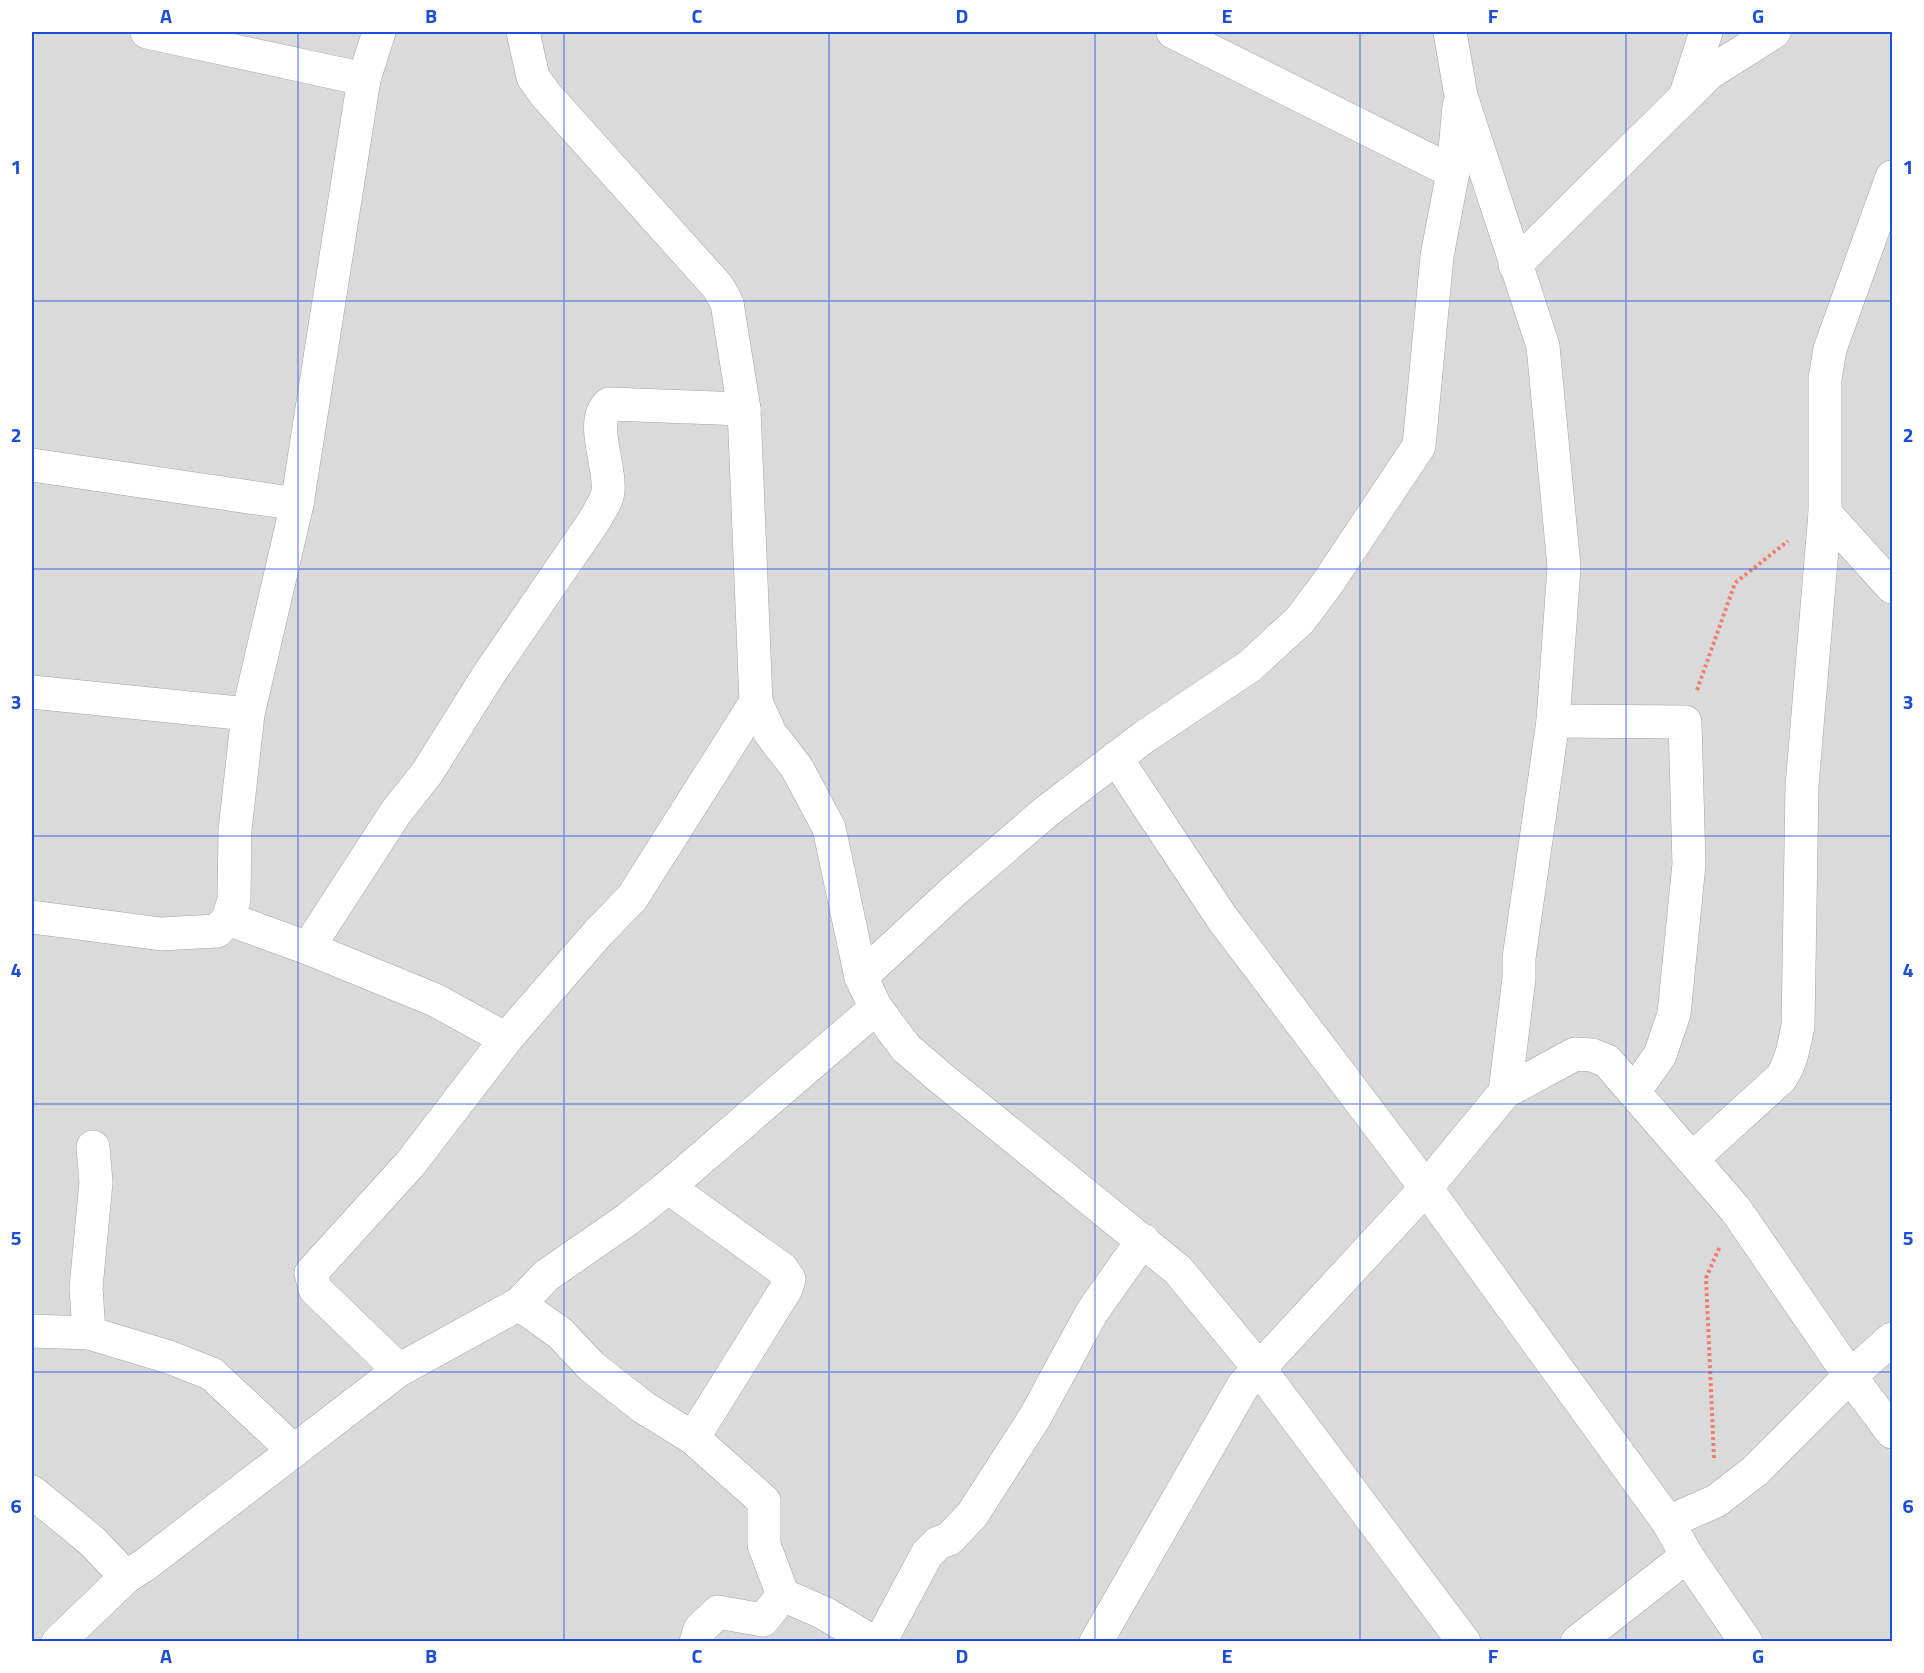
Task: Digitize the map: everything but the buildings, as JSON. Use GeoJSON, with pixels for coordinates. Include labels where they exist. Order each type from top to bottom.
{"type":"FeatureCollection","features":[{"type":"Feature","properties":{"kind":"street"},"geometry":{"type":"LineString","coordinates":[[147,32],[364,79]]}},
{"type":"Feature","properties":{"kind":"street"},"geometry":{"type":"LineString","coordinates":[[32,917],[161,934],[217,931],[228,919],[234,900],[235,830],[248,714],[297,504],[364,79],[379,32]]}},
{"type":"Feature","properties":{"kind":"street"},"geometry":{"type":"LineString","coordinates":[[523,32],[533,77],[545,94],[723,295],[727,303],[744,409],[756,702],[770,734],[797,768],[830,828],[861,977],[876,1008],[906,1048],[1178,1270],[1258,1367],[1448,1634]]}},
{"type":"Feature","properties":{"kind":"street"},"geometry":{"type":"LineString","coordinates":[[1173,32],[1453,172]]}},
{"type":"Feature","properties":{"kind":"street"},"geometry":{"type":"LineString","coordinates":[[1685,96],[1706,32]]}},
{"type":"Feature","properties":{"kind":"street"},"geometry":{"type":"LineString","coordinates":[[1515,265],[1709,73],[1774,32]]}},
{"type":"Feature","properties":{"kind":"street"},"geometry":{"type":"LineString","coordinates":[[1444,36],[1461,96],[1543,346],[1551,407],[1564,567],[1553,721],[1519,958],[1520,978],[1505,1092]]}},
{"type":"Feature","properties":{"kind":"street"},"geometry":{"type":"LineString","coordinates":[[861,977],[954,890],[1047,811],[1116,758],[1250,666],[1299,620],[1327,584],[1419,446],[1437,256],[1453,172],[1461,96]]}},
{"type":"Feature","properties":{"kind":"street"},"geometry":{"type":"LineString","coordinates":[[1692,1159],[1781,1078],[1789,1067],[1794,1047],[1798,1026],[1802,786],[1825,513],[1825,379],[1830,349],[1893,177]]}},
{"type":"Feature","properties":{"kind":"street"},"geometry":{"type":"LineString","coordinates":[[308,948],[396,812],[427,773],[489,674],[594,521],[608,494],[608,469],[598,421],[602,410],[609,404],[744,409]]}},
{"type":"Feature","properties":{"kind":"street"},"geometry":{"type":"LineString","coordinates":[[32,465],[297,504]]}},
{"type":"Feature","properties":{"kind":"street"},"geometry":{"type":"LineString","coordinates":[[1825,513],[1893,587]]}},
{"type":"Feature","properties":{"kind":"street"},"geometry":{"type":"LineString","coordinates":[[32,692],[248,714]]}},
{"type":"Feature","properties":{"kind":"street"},"geometry":{"type":"LineString","coordinates":[[399,1370],[315,1289],[311,1273],[410,1164],[506,1039],[598,933],[632,898],[756,702]]}},
{"type":"Feature","properties":{"kind":"street"},"geometry":{"type":"LineString","coordinates":[[1553,721],[1685,722],[1689,864],[1674,1014],[1660,1055],[1634,1092]]}},
{"type":"Feature","properties":{"kind":"street"},"geometry":{"type":"LineString","coordinates":[[1116,758],[1222,918],[1426,1188],[1668,1522],[1687,1556],[1746,1641]]}},
{"type":"Feature","properties":{"kind":"street"},"geometry":{"type":"LineString","coordinates":[[228,919],[308,948],[435,1000],[506,1039]]}},
{"type":"Feature","properties":{"kind":"street"},"geometry":{"type":"LineString","coordinates":[[58,1641],[126,1577],[399,1370],[519,1304],[547,1275],[628,1219],[668,1187],[876,1008]]}},
{"type":"Feature","properties":{"kind":"street"},"geometry":{"type":"LineString","coordinates":[[1096,1641],[1233,1400],[1258,1367],[1426,1188],[1505,1092],[1575,1054],[1592,1055],[1607,1061],[1736,1210],[1850,1376],[1893,1432]]}},
{"type":"Feature","properties":{"kind":"street"},"geometry":{"type":"LineString","coordinates":[[89,1333],[86,1288],[96,1182],[93,1147]]}},
{"type":"Feature","properties":{"kind":"street"},"geometry":{"type":"LineString","coordinates":[[668,1187],[782,1269],[789,1279],[786,1289],[693,1438]]}},
{"type":"Feature","properties":{"kind":"street"},"geometry":{"type":"LineString","coordinates":[[880,1641],[927,1554],[938,1543],[949,1539],[972,1515],[1035,1417],[1092,1312],[1143,1240]]}},
{"type":"Feature","properties":{"kind":"street"},"geometry":{"type":"LineString","coordinates":[[519,1304],[560,1333],[591,1366],[643,1407],[693,1438],[764,1501],[764,1545],[783,1595],[824,1612],[873,1641]]}},
{"type":"Feature","properties":{"kind":"street"},"geometry":{"type":"LineString","coordinates":[[32,1331],[89,1333],[169,1357],[212,1374],[294,1451]]}},
{"type":"Feature","properties":{"kind":"street"},"geometry":{"type":"LineString","coordinates":[[1668,1522],[1716,1501],[1755,1471],[1850,1376],[1893,1339]]}},
{"type":"Feature","properties":{"kind":"street"},"geometry":{"type":"LineString","coordinates":[[32,1492],[92,1541],[126,1577]]}},
{"type":"Feature","properties":{"kind":"street"},"geometry":{"type":"LineString","coordinates":[[1578,1641],[1687,1556]]}},
{"type":"Feature","properties":{"kind":"street"},"geometry":{"type":"LineString","coordinates":[[696,1641],[700,1629],[718,1612],[763,1620],[783,1595]]}},
{"type":"Feature","properties":{"kind":"path"},"geometry":{"type":"LineString","coordinates":[[1685,722],[1735,582],[1825,513]]}},
{"type":"Feature","properties":{"kind":"path"},"geometry":{"type":"LineString","coordinates":[[1716,1501],[1706,1278],[1736,1210]]}},
{"type":"Feature","properties":{"kind":"shaded area"},"geometry":{"type":"Polygon","coordinates":[[[32,32],[1892,32],[1892,1641],[32,1641],[32,32]]]}}]}
